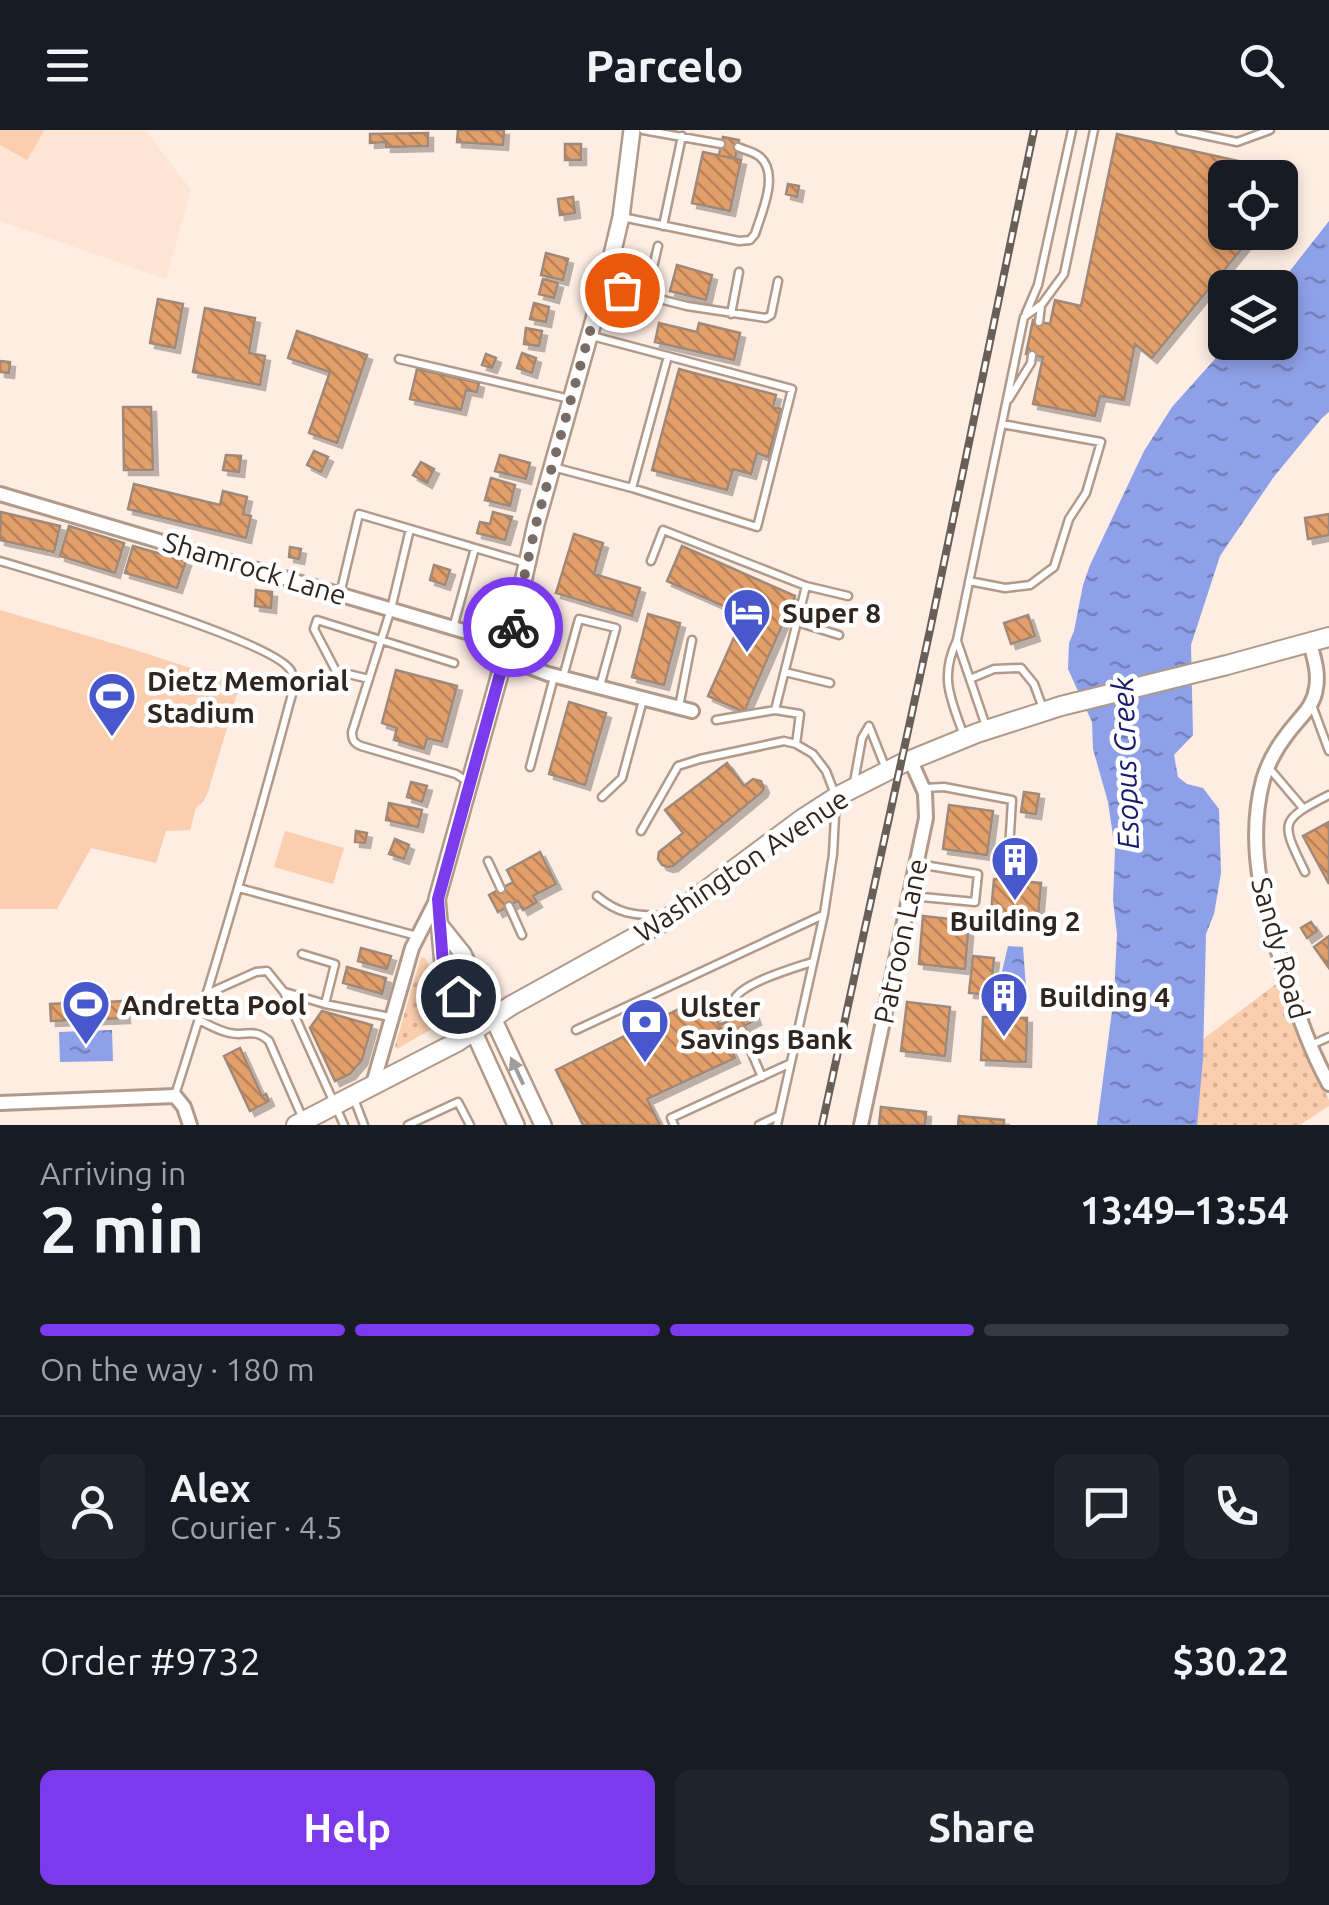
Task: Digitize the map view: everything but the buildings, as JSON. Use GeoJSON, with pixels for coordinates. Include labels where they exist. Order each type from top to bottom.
{"type":"FeatureCollection","features":[{"type":"Feature","properties":{"kind":"main road","name":"Washington Avenue"},"geometry":{"type":"LineString","coordinates":[[300,1123],[457,1042],[493,1017],[672,917],[776,837],[886,770],[965,737],[1053,709],[1329,636]]}},
{"type":"Feature","properties":{"kind":"street"},"geometry":{"type":"LineString","coordinates":[[373,1084],[412,948],[438,899],[506,652],[621,217],[632,130]]}},
{"type":"Feature","properties":{"kind":"street","name":"Shamrock Lane"},"geometry":{"type":"LineString","coordinates":[[0,494],[486,638],[524,665],[685,710]]}},
{"type":"Feature","properties":{"kind":"street"},"geometry":{"type":"LineString","coordinates":[[1310,642],[1317,680],[1312,704]]}},
{"type":"Feature","properties":{"kind":"street","name":"Sandy Road"},"geometry":{"type":"LineString","coordinates":[[1312,704],[1280,744],[1264,780],[1257,827],[1259,878],[1270,929],[1310,1045],[1329,1084]]}},
{"type":"Feature","properties":{"kind":"street","name":"Patroon Lane"},"geometry":{"type":"LineString","coordinates":[[861,1125],[926,818],[923,788],[910,759]]}},
{"type":"Feature","properties":{"kind":"street"},"geometry":{"type":"LineString","coordinates":[[438,899],[443,964],[516,1125]]}},
{"type":"Feature","properties":{"kind":"street"},"geometry":{"type":"LineString","coordinates":[[439,924],[463,954],[543,1125]]}},
{"type":"Feature","properties":{"kind":"street"},"geometry":{"type":"LineString","coordinates":[[0,1102],[175,1096],[190,1125]]}},
{"type":"Feature","properties":{"kind":"lane"},"geometry":{"type":"LineString","coordinates":[[643,130],[721,144]]}},
{"type":"Feature","properties":{"kind":"lane"},"geometry":{"type":"LineString","coordinates":[[965,737],[947,688],[949,657],[957,640],[1024,316],[1038,285],[1072,130]]}},
{"type":"Feature","properties":{"kind":"lane"},"geometry":{"type":"LineString","coordinates":[[1024,316],[1042,304],[1064,274],[1094,130]]}},
{"type":"Feature","properties":{"kind":"lane"},"geometry":{"type":"LineString","coordinates":[[1180,130],[1237,142],[1270,130]]}},
{"type":"Feature","properties":{"kind":"lane"},"geometry":{"type":"LineString","coordinates":[[663,226],[682,136]]}},
{"type":"Feature","properties":{"kind":"lane"},"geometry":{"type":"LineString","coordinates":[[621,217],[739,242],[750,240],[760,220],[768,168],[761,157],[738,147]]}},
{"type":"Feature","properties":{"kind":"lane"},"geometry":{"type":"LineString","coordinates":[[646,296],[658,246]]}},
{"type":"Feature","properties":{"kind":"lane"},"geometry":{"type":"LineString","coordinates":[[731,314],[740,272]]}},
{"type":"Feature","properties":{"kind":"lane"},"geometry":{"type":"LineString","coordinates":[[603,285],[731,314],[768,318],[778,281]]}},
{"type":"Feature","properties":{"kind":"lane"},"geometry":{"type":"LineString","coordinates":[[1039,322],[1042,304]]}},
{"type":"Feature","properties":{"kind":"lane"},"geometry":{"type":"LineString","coordinates":[[552,467],[757,527],[792,389],[589,335]]}},
{"type":"Feature","properties":{"kind":"lane"},"geometry":{"type":"LineString","coordinates":[[1006,404],[1032,355]]}},
{"type":"Feature","properties":{"kind":"lane"},"geometry":{"type":"LineString","coordinates":[[632,488],[668,356]]}},
{"type":"Feature","properties":{"kind":"lane"},"geometry":{"type":"LineString","coordinates":[[399,359],[571,399]]}},
{"type":"Feature","properties":{"kind":"lane"},"geometry":{"type":"LineString","coordinates":[[969,582],[1005,588],[1030,585],[1054,567],[1069,519],[1086,492],[1101,442],[1002,424]]}},
{"type":"Feature","properties":{"kind":"lane"},"geometry":{"type":"LineString","coordinates":[[340,594],[360,514],[527,563]]}},
{"type":"Feature","properties":{"kind":"lane"},"geometry":{"type":"LineString","coordinates":[[410,529],[391,609],[352,732],[356,744],[456,774],[469,782]]}},
{"type":"Feature","properties":{"kind":"lane"},"geometry":{"type":"LineString","coordinates":[[651,561],[663,530],[806,586],[848,596]]}},
{"type":"Feature","properties":{"kind":"lane"},"geometry":{"type":"LineString","coordinates":[[453,628],[475,548]]}},
{"type":"Feature","properties":{"kind":"lane"},"geometry":{"type":"LineString","coordinates":[[0,561],[147,606],[261,650],[290,670],[294,686],[288,709],[217,966],[175,1096]]}},
{"type":"Feature","properties":{"kind":"lane"},"geometry":{"type":"LineString","coordinates":[[776,710],[806,586]]}},
{"type":"Feature","properties":{"kind":"lane"},"geometry":{"type":"LineString","coordinates":[[530,767],[579,619],[616,628],[600,688]]}},
{"type":"Feature","properties":{"kind":"lane"},"geometry":{"type":"LineString","coordinates":[[369,679],[336,671],[314,629],[317,620],[454,663]]}},
{"type":"Feature","properties":{"kind":"lane"},"geometry":{"type":"LineString","coordinates":[[797,622],[839,635]]}},
{"type":"Feature","properties":{"kind":"lane"},"geometry":{"type":"LineString","coordinates":[[685,710],[692,640]]}},
{"type":"Feature","properties":{"kind":"lane"},"geometry":{"type":"LineString","coordinates":[[957,640],[987,730]]}},
{"type":"Feature","properties":{"kind":"lane"},"geometry":{"type":"LineString","coordinates":[[970,679],[994,669],[1021,668],[1053,709]]}},
{"type":"Feature","properties":{"kind":"lane"},"geometry":{"type":"LineString","coordinates":[[785,672],[830,683]]}},
{"type":"Feature","properties":{"kind":"lane"},"geometry":{"type":"LineString","coordinates":[[602,796],[622,778],[644,699]]}},
{"type":"Feature","properties":{"kind":"lane"},"geometry":{"type":"LineString","coordinates":[[1312,704],[1329,751]]}},
{"type":"Feature","properties":{"kind":"lane"},"geometry":{"type":"LineString","coordinates":[[716,720],[776,710],[800,714],[796,744]]}},
{"type":"Feature","properties":{"kind":"lane"},"geometry":{"type":"LineString","coordinates":[[853,788],[860,747],[869,726],[886,770]]}},
{"type":"Feature","properties":{"kind":"lane"},"geometry":{"type":"LineString","coordinates":[[641,831],[678,766],[784,742],[813,754],[826,771],[836,797],[824,914],[777,1125]]}},
{"type":"Feature","properties":{"kind":"lane"},"geometry":{"type":"LineString","coordinates":[[1268,767],[1303,808]]}},
{"type":"Feature","properties":{"kind":"lane"},"geometry":{"type":"LineString","coordinates":[[923,788],[944,787],[1012,800],[1009,850]]}},
{"type":"Feature","properties":{"kind":"lane"},"geometry":{"type":"LineString","coordinates":[[1305,872],[1286,828],[1303,808],[1329,795]]}},
{"type":"Feature","properties":{"kind":"lane"},"geometry":{"type":"LineString","coordinates":[[488,861],[500,889]]}},
{"type":"Feature","properties":{"kind":"lane"},"geometry":{"type":"LineString","coordinates":[[910,896],[975,902],[978,874],[916,864]]}},
{"type":"Feature","properties":{"kind":"lane"},"geometry":{"type":"LineString","coordinates":[[239,888],[418,937]]}},
{"type":"Feature","properties":{"kind":"lane"},"geometry":{"type":"LineString","coordinates":[[597,896],[610,908],[622,912],[672,917]]}},
{"type":"Feature","properties":{"kind":"lane"},"geometry":{"type":"LineString","coordinates":[[509,906],[522,934]]}},
{"type":"Feature","properties":{"kind":"lane"},"geometry":{"type":"LineString","coordinates":[[576,1030],[824,914]]}},
{"type":"Feature","properties":{"kind":"lane"},"geometry":{"type":"LineString","coordinates":[[302,954],[335,964],[325,1004]]}},
{"type":"Feature","properties":{"kind":"lane"},"geometry":{"type":"LineString","coordinates":[[734,1014],[733,1000],[740,993],[814,961]]}},
{"type":"Feature","properties":{"kind":"lane"},"geometry":{"type":"LineString","coordinates":[[208,994],[261,971],[274,978],[284,992],[344,1125]]}},
{"type":"Feature","properties":{"kind":"lane"},"geometry":{"type":"LineString","coordinates":[[284,992],[392,1017]]}},
{"type":"Feature","properties":{"kind":"lane"},"geometry":{"type":"LineString","coordinates":[[199,1020],[235,1034],[256,1032],[264,1036],[300,1123]]}},
{"type":"Feature","properties":{"kind":"lane"},"geometry":{"type":"LineString","coordinates":[[742,1030],[762,1076]]}},
{"type":"Feature","properties":{"kind":"lane"},"geometry":{"type":"LineString","coordinates":[[1310,1045],[1329,1037]]}},
{"type":"Feature","properties":{"kind":"lane"},"geometry":{"type":"LineString","coordinates":[[674,1125],[672,1118],[790,1063]]}},
{"type":"Feature","properties":{"kind":"lane"},"geometry":{"type":"LineString","coordinates":[[352,1095],[364,1125]]}},
{"type":"Feature","properties":{"kind":"lane"},"geometry":{"type":"LineString","coordinates":[[408,1125],[458,1102],[470,1125]]}},
{"type":"Feature","properties":{"kind":"lane"},"geometry":{"type":"LineString","coordinates":[[759,1125],[780,1115]]}},
{"type":"Feature","properties":{"kind":"shaded area"},"geometry":{"type":"Polygon","coordinates":[[[0,130],[145,130],[191,190],[166,279],[0,221],[0,130]]]}},
{"type":"Feature","properties":{"kind":"shaded area"},"geometry":{"type":"Polygon","coordinates":[[[0,130],[44,131],[27,160],[0,145],[0,130]]]}},
{"type":"Feature","properties":{"kind":"shaded area","name":"Dietz Memorial Stadium"},"geometry":{"type":"Polygon","coordinates":[[[0,610],[240,684],[208,792],[196,808],[190,830],[166,831],[156,863],[91,848],[57,909],[0,909],[0,610]]]}},
{"type":"Feature","properties":{"kind":"shaded area"},"geometry":{"type":"Polygon","coordinates":[[[285,831],[344,848],[333,884],[274,867],[285,831]]]}},
{"type":"Feature","properties":{"kind":"shaded area"},"geometry":{"type":"Polygon","coordinates":[[[421,957],[451,1010],[447,1020],[397,1049],[395,1046],[421,957]]]}},
{"type":"Feature","properties":{"kind":"shaded area"},"geometry":{"type":"Polygon","coordinates":[[[1280,981],[1302,1046],[1329,1106],[1300,1125],[1154,1125],[1158,1073],[1280,981]]]}},
{"type":"Feature","properties":{"kind":"water","name":"Esopus Creek"},"geometry":{"type":"Polygon","coordinates":[[[1329,221],[1329,412],[1273,478],[1220,556],[1191,645],[1193,735],[1174,755],[1178,777],[1203,788],[1219,809],[1221,873],[1206,934],[1197,1125],[1097,1125],[1114,996],[1115,850],[1108,802],[1093,749],[1092,722],[1068,669],[1069,643],[1090,565],[1144,451],[1172,407],[1214,360],[1298,360],[1298,270],[1291,270],[1329,221]]]}},
{"type":"Feature","properties":{"kind":"water"},"geometry":{"type":"Polygon","coordinates":[[[1008,946],[1023,947],[1026,988],[999,984],[1008,946]]]}},
{"type":"Feature","properties":{"kind":"water","name":"Andretta Pool"},"geometry":{"type":"Polygon","coordinates":[[[112,1030],[113,1061],[60,1062],[59,1032],[112,1030]]]}},
{"type":"Feature","properties":{"kind":"railway"},"geometry":{"type":"LineString","coordinates":[[822,1125],[1034,130]]}},
{"type":"Feature","properties":{"kind":"way so far"},"geometry":{"type":"LineString","coordinates":[[513,627],[536,524],[603,285],[622,290]]}},
{"type":"Feature","properties":{"kind":"place","name":"Super 8"},"geometry":{"type":"Point","coordinates":[747,654]}},
{"type":"Feature","properties":{"kind":"place","name":"Dietz Memorial Stadium"},"geometry":{"type":"Point","coordinates":[112,738]}},
{"type":"Feature","properties":{"kind":"place","name":"Building 2"},"geometry":{"type":"Point","coordinates":[1015,902]}},
{"type":"Feature","properties":{"kind":"place","name":"Building 4"},"geometry":{"type":"Point","coordinates":[1004,1038]}},
{"type":"Feature","properties":{"kind":"place","name":"Andretta Pool"},"geometry":{"type":"Point","coordinates":[86,1046]}},
{"type":"Feature","properties":{"kind":"place","name":"Ulster Savings Bank"},"geometry":{"type":"Point","coordinates":[645,1064]}},
{"type":"Feature","properties":{"kind":"route"},"geometry":{"type":"LineString","coordinates":[[458,996],[443,964],[438,899],[513,627]]}}]}
